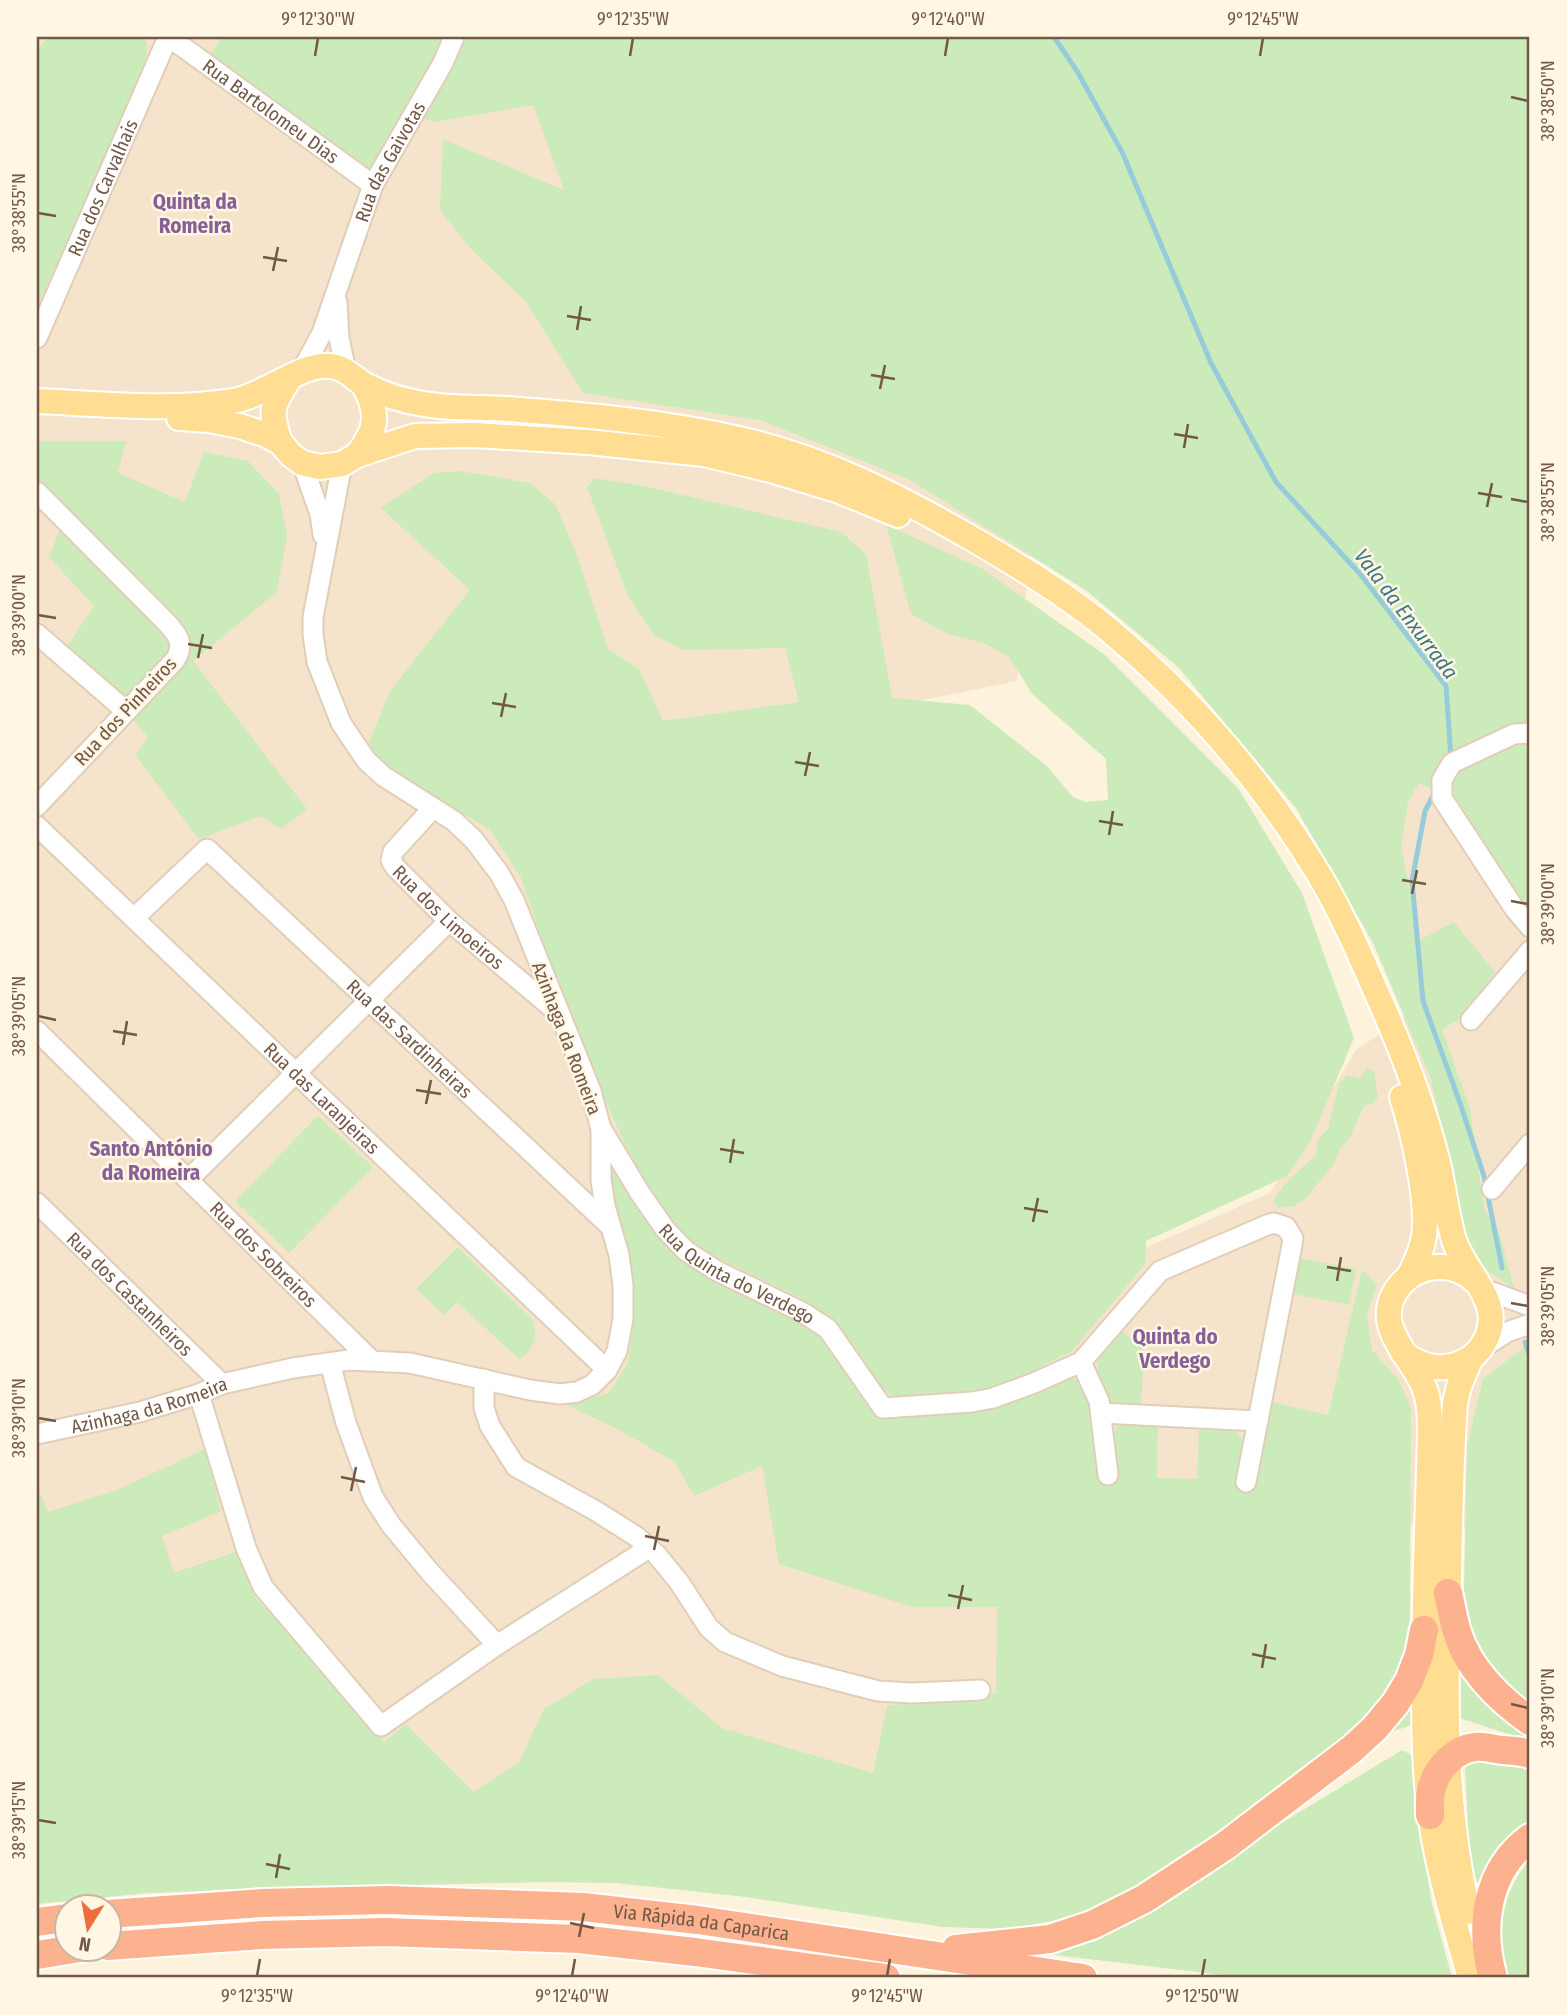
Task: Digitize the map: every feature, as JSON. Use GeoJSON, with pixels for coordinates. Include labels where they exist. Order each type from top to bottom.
{"type":"FeatureCollection","features":[{"type":"Feature","properties":{"kind":"highway"},"geometry":{"type":"LineString","coordinates":[[1448,1594],[1458,1634],[1477,1672],[1513,1709],[1530,1721]]}},
{"type":"Feature","properties":{"kind":"highway"},"geometry":{"type":"LineString","coordinates":[[925,1953],[1049,1939],[1091,1925],[1155,1892],[1226,1846],[1351,1750],[1374,1729],[1395,1704],[1409,1681],[1419,1656],[1424,1630]]}},
{"type":"Feature","properties":{"kind":"highway"},"geometry":{"type":"LineString","coordinates":[[1430,1815],[1433,1784],[1440,1770],[1460,1752],[1476,1747],[1530,1754]]}},
{"type":"Feature","properties":{"kind":"highway"},"geometry":{"type":"LineString","coordinates":[[1493,1978],[1488,1958],[1486,1928],[1490,1894],[1507,1860],[1530,1838]]}},
{"type":"Feature","properties":{"kind":"highway","name":"Via Rápida da Caparica"},"geometry":{"type":"LineString","coordinates":[[122,1913],[262,1903],[388,1900],[583,1908],[698,1920],[1083,1978]]}},
{"type":"Feature","properties":{"kind":"highway","name":"Via Rápida da Caparica"},"geometry":{"type":"LineString","coordinates":[[122,1945],[262,1935],[386,1932],[565,1939],[695,1952],[886,1978]]}},
{"type":"Feature","properties":{"kind":"main road"},"geometry":{"type":"LineString","coordinates":[[37,401],[182,406],[240,400],[308,368],[329,366],[398,399],[430,405],[631,420],[745,440],[805,458],[859,479],[1009,560],[1107,628],[1195,710],[1252,777],[1286,823],[1319,875],[1352,937],[1407,1065],[1425,1115],[1443,1181],[1454,1241],[1463,1263],[1489,1301],[1491,1316],[1487,1338],[1474,1354],[1459,1386],[1455,1403],[1448,1594],[1447,1762],[1450,1809],[1459,1872],[1485,1978]]}},
{"type":"Feature","properties":{"kind":"main road"},"geometry":{"type":"LineString","coordinates":[[295,375],[274,403],[273,423],[280,442],[302,463],[320,467],[350,460],[415,436],[475,435],[588,442],[704,454],[771,470],[837,490],[886,509],[990,561],[1066,611],[1133,664],[1199,730],[1250,792],[1295,858],[1328,915],[1358,979],[1409,1120],[1421,1182],[1424,1225],[1422,1244],[1409,1277]]}},
{"type":"Feature","properties":{"kind":"main road"},"geometry":{"type":"LineString","coordinates":[[350,460],[369,441],[374,425],[371,398],[355,378]]}},
{"type":"Feature","properties":{"kind":"main road"},"geometry":{"type":"LineString","coordinates":[[37,411],[209,420],[239,426],[280,442]]}},
{"type":"Feature","properties":{"kind":"main road"},"geometry":{"type":"LineString","coordinates":[[1470,1978],[1439,1862],[1430,1815],[1424,1742],[1429,1407],[1423,1384],[1393,1337],[1390,1309],[1396,1291],[1409,1277],[1425,1269],[1443,1266],[1460,1271],[1478,1284]]}},
{"type":"Feature","properties":{"kind":"main road"},"geometry":{"type":"LineString","coordinates":[[1404,1353],[1419,1363],[1436,1368],[1454,1366],[1474,1354]]}},
{"type":"Feature","properties":{"kind":"street","name":"Rua Bartolomeu Dias"},"geometry":{"type":"LineString","coordinates":[[169,37],[373,185]]}},
{"type":"Feature","properties":{"kind":"street","name":"Rua dos Carvalhais"},"geometry":{"type":"LineString","coordinates":[[37,338],[169,37]]}},
{"type":"Feature","properties":{"kind":"street","name":"Rua das Gaivotas"},"geometry":{"type":"LineString","coordinates":[[295,375],[322,333],[373,185],[443,63],[454,37]]}},
{"type":"Feature","properties":{"kind":"street"},"geometry":{"type":"LineString","coordinates":[[337,290],[339,338],[355,378]]}},
{"type":"Feature","properties":{"kind":"street"},"geometry":{"type":"LineString","coordinates":[[321,572],[350,460]]}},
{"type":"Feature","properties":{"kind":"street"},"geometry":{"type":"LineString","coordinates":[[302,463],[323,527],[321,572]]}},
{"type":"Feature","properties":{"kind":"street","name":"Rua dos Pinheiros"},"geometry":{"type":"LineString","coordinates":[[37,492],[178,635],[180,648],[175,660],[37,806]]}},
{"type":"Feature","properties":{"kind":"street","name":"Azinhaga da Romeira"},"geometry":{"type":"LineString","coordinates":[[37,1434],[140,1412],[222,1384],[293,1367],[349,1360],[410,1363],[530,1390],[560,1394],[577,1392],[592,1385],[607,1370],[617,1351],[623,1320],[623,1285],[619,1255],[601,1180],[601,1129],[591,1091],[514,900],[499,873],[474,840],[454,821],[383,776],[366,760],[341,723],[317,662],[313,634],[313,617],[321,572]]}},
{"type":"Feature","properties":{"kind":"street"},"geometry":{"type":"LineString","coordinates":[[37,634],[126,711]]}},
{"type":"Feature","properties":{"kind":"street"},"geometry":{"type":"LineString","coordinates":[[1530,733],[1514,734],[1452,763],[1444,775],[1441,791],[1514,908],[1530,927]]}},
{"type":"Feature","properties":{"kind":"street","name":"Rua dos Limoeiros"},"geometry":{"type":"LineString","coordinates":[[433,808],[393,852],[391,860],[395,867],[449,921],[560,1014]]}},
{"type":"Feature","properties":{"kind":"street","name":"Rua das Laranjeiras"},"geometry":{"type":"LineString","coordinates":[[37,826],[607,1370]]}},
{"type":"Feature","properties":{"kind":"street","name":"Rua das Sardinheiras"},"geometry":{"type":"LineString","coordinates":[[134,918],[207,849],[611,1227]]}},
{"type":"Feature","properties":{"kind":"street"},"geometry":{"type":"LineString","coordinates":[[188,1180],[449,921]]}},
{"type":"Feature","properties":{"kind":"street"},"geometry":{"type":"LineString","coordinates":[[1471,1020],[1530,951]]}},
{"type":"Feature","properties":{"kind":"street","name":"Rua dos Sobreiros"},"geometry":{"type":"LineString","coordinates":[[37,1031],[371,1360]]}},
{"type":"Feature","properties":{"kind":"street","name":"Rua Quinta do Verdego"},"geometry":{"type":"LineString","coordinates":[[601,1129],[665,1229],[686,1251],[717,1271],[802,1312],[828,1329],[883,1408],[962,1403],[993,1398],[1081,1362]]}},
{"type":"Feature","properties":{"kind":"street"},"geometry":{"type":"LineString","coordinates":[[1492,1189],[1530,1144]]}},
{"type":"Feature","properties":{"kind":"street","name":"Rua dos Castanheiros"},"geometry":{"type":"LineString","coordinates":[[37,1203],[222,1384]]}},
{"type":"Feature","properties":{"kind":"street"},"geometry":{"type":"LineString","coordinates":[[1108,1475],[1101,1413],[1094,1388],[1081,1362],[1160,1270],[1273,1223],[1286,1227],[1293,1238],[1246,1482]]}},
{"type":"Feature","properties":{"kind":"street"},"geometry":{"type":"LineString","coordinates":[[1478,1284],[1530,1306]]}},
{"type":"Feature","properties":{"kind":"street"},"geometry":{"type":"LineString","coordinates":[[1474,1354],[1507,1332],[1530,1324]]}},
{"type":"Feature","properties":{"kind":"street"},"geometry":{"type":"LineString","coordinates":[[330,1363],[351,1436],[373,1497],[391,1525],[429,1571],[497,1645]]}},
{"type":"Feature","properties":{"kind":"street"},"geometry":{"type":"LineString","coordinates":[[484,1379],[484,1408],[490,1426],[516,1467],[637,1537],[679,1582],[709,1628],[725,1642],[782,1665],[878,1691],[912,1693],[980,1690]]}},
{"type":"Feature","properties":{"kind":"street"},"geometry":{"type":"LineString","coordinates":[[199,1394],[246,1548],[263,1587],[381,1726],[497,1645],[649,1548]]}},
{"type":"Feature","properties":{"kind":"street"},"geometry":{"type":"LineString","coordinates":[[1101,1413],[1258,1421]]}},
{"type":"Feature","properties":{"kind":"shaded area"},"geometry":{"type":"Polygon","coordinates":[[[37,37],[767,37],[1032,534],[1017,681],[839,717],[1136,1252],[1270,1193],[1356,1050],[1425,1003],[1384,753],[1530,648],[1530,1673],[1489,1527],[1388,1524],[920,1889],[37,1868],[37,37]]]}},
{"type":"Feature","properties":{"kind":"green space"},"geometry":{"type":"Polygon","coordinates":[[[48,37],[145,37],[147,44],[145,68],[37,308],[37,47],[48,37]]]}},
{"type":"Feature","properties":{"kind":"green space"},"geometry":{"type":"Polygon","coordinates":[[[223,37],[446,37],[371,174],[207,57],[223,37]]]}},
{"type":"Feature","properties":{"kind":"green space"},"geometry":{"type":"Polygon","coordinates":[[[461,37],[1530,37],[1530,911],[1524,908],[1458,801],[1419,783],[1408,802],[1401,846],[1420,940],[1454,922],[1495,972],[1462,1018],[1442,1029],[1470,1109],[1484,1208],[1500,1235],[1514,1289],[1485,1269],[1467,1237],[1431,1079],[1373,943],[1296,808],[1178,667],[1087,591],[910,480],[760,420],[583,393],[526,302],[470,248],[440,210],[443,139],[564,190],[533,105],[435,122],[419,117],[461,37]]]}},
{"type":"Feature","properties":{"kind":"green space"},"geometry":{"type":"Polygon","coordinates":[[[37,441],[126,441],[118,473],[185,502],[204,452],[248,461],[279,494],[287,536],[277,592],[193,661],[307,809],[281,829],[261,816],[199,839],[135,755],[148,737],[126,711],[61,656],[94,606],[49,557],[61,526],[37,498],[37,441]]]}},
{"type":"Feature","properties":{"kind":"green space"},"geometry":{"type":"Polygon","coordinates":[[[459,471],[530,483],[555,504],[575,550],[608,649],[639,669],[663,721],[799,702],[785,648],[683,650],[654,635],[628,596],[587,487],[595,478],[644,486],[841,532],[866,554],[892,698],[970,705],[1047,766],[1073,797],[1086,802],[1108,800],[1106,759],[1032,694],[1009,657],[984,643],[948,634],[911,614],[886,525],[981,568],[1105,655],[1238,788],[1302,893],[1354,1038],[1310,1142],[1287,1176],[1146,1241],[1145,1264],[1072,1351],[1005,1385],[934,1396],[893,1397],[872,1382],[838,1329],[805,1300],[693,1246],[663,1216],[625,1144],[565,1008],[521,878],[490,830],[365,752],[390,691],[470,590],[381,508],[434,473],[459,471]]]}},
{"type":"Feature","properties":{"kind":"green space"},"geometry":{"type":"Polygon","coordinates":[[[1368,1068],[1375,1073],[1378,1096],[1374,1103],[1364,1106],[1334,1164],[1306,1198],[1294,1206],[1278,1208],[1273,1201],[1276,1195],[1316,1156],[1318,1140],[1328,1129],[1339,1083],[1347,1075],[1360,1078],[1368,1068]]]}},
{"type":"Feature","properties":{"kind":"green space"},"geometry":{"type":"Polygon","coordinates":[[[318,1116],[373,1167],[289,1253],[235,1201],[318,1116]]]}},
{"type":"Feature","properties":{"kind":"green space"},"geometry":{"type":"Polygon","coordinates":[[[621,1170],[643,1214],[678,1256],[815,1329],[859,1393],[897,1418],[952,1410],[1071,1378],[1084,1387],[1117,1476],[1114,1435],[1116,1427],[1123,1424],[1158,1426],[1157,1478],[1197,1479],[1199,1428],[1236,1432],[1243,1445],[1236,1481],[1256,1483],[1272,1402],[1328,1415],[1362,1270],[1377,1284],[1367,1315],[1372,1350],[1398,1379],[1411,1408],[1410,1618],[1402,1665],[1388,1692],[1349,1738],[1258,1809],[1142,1886],[1073,1917],[1010,1929],[943,1927],[746,1897],[615,1883],[324,1887],[122,1896],[122,1892],[52,1892],[52,1903],[37,1904],[37,1485],[48,1512],[117,1490],[205,1449],[221,1511],[162,1536],[174,1573],[238,1551],[255,1597],[384,1742],[406,1724],[474,1792],[519,1762],[544,1709],[594,1679],[658,1675],[722,1728],[873,1773],[887,1706],[996,1693],[997,1607],[912,1607],[779,1564],[762,1466],[694,1496],[675,1462],[621,1431],[567,1405],[609,1393],[628,1363],[633,1327],[630,1270],[616,1221],[609,1173],[621,1170]]]}},
{"type":"Feature","properties":{"kind":"green space"},"geometry":{"type":"Polygon","coordinates":[[[458,1247],[532,1319],[534,1342],[519,1359],[457,1302],[444,1315],[416,1289],[458,1247]]]}},
{"type":"Feature","properties":{"kind":"green space"},"geometry":{"type":"Polygon","coordinates":[[[1300,1258],[1356,1269],[1349,1305],[1293,1294],[1300,1258]]]}},
{"type":"Feature","properties":{"kind":"green space"},"geometry":{"type":"Polygon","coordinates":[[[1121,1330],[1144,1349],[1141,1407],[1114,1405],[1106,1397],[1100,1382],[1099,1355],[1121,1330]]]}},
{"type":"Feature","properties":{"kind":"green space"},"geometry":{"type":"Polygon","coordinates":[[[1530,1343],[1530,1705],[1479,1664],[1464,1589],[1467,1446],[1483,1379],[1530,1343]]]}},
{"type":"Feature","properties":{"kind":"green space"},"geometry":{"type":"Polygon","coordinates":[[[1457,1664],[1530,1734],[1530,1741],[1456,1717],[1457,1664]]]}},
{"type":"Feature","properties":{"kind":"green space"},"geometry":{"type":"Polygon","coordinates":[[[1411,1704],[1412,1725],[1385,1734],[1411,1704]]]}},
{"type":"Feature","properties":{"kind":"green space"},"geometry":{"type":"Polygon","coordinates":[[[1402,1750],[1413,1756],[1419,1822],[1432,1904],[1452,1978],[1248,1978],[1046,1954],[1077,1942],[1242,1847],[1402,1750]]]}},
{"type":"Feature","properties":{"kind":"green space"},"geometry":{"type":"Polygon","coordinates":[[[1481,1757],[1530,1768],[1530,1827],[1481,1889],[1470,1867],[1465,1767],[1481,1757]]]}},
{"type":"Feature","properties":{"kind":"green space"},"geometry":{"type":"Polygon","coordinates":[[[1530,1859],[1530,1978],[1506,1978],[1501,1945],[1503,1915],[1512,1886],[1530,1859]]]}},
{"type":"Feature","properties":{"kind":"waterway","name":"Vala da Enxurrada"},"geometry":{"type":"LineString","coordinates":[[1054,37],[1077,71],[1122,152],[1211,363],[1276,482],[1361,575],[1446,686],[1451,758]]}},
{"type":"Feature","properties":{"kind":"waterway","name":"Vala da Enxurrada"},"geometry":{"type":"LineString","coordinates":[[1435,792],[1425,811],[1412,881],[1423,1001],[1484,1176],[1502,1268]]}},
{"type":"Feature","properties":{"kind":"waterway","name":"Vala da Enxurrada"},"geometry":{"type":"LineString","coordinates":[[1525,1342],[1530,1357]]}},
{"type":"Feature","properties":{"kind":"district","name":"Quinta da Romeira"},"geometry":{"type":"Point","coordinates":[195,214]}},
{"type":"Feature","properties":{"kind":"district","name":"Santo António da Romeira"},"geometry":{"type":"Point","coordinates":[151,1161]}},
{"type":"Feature","properties":{"kind":"district","name":"Quinta do Verdego"},"geometry":{"type":"Point","coordinates":[1175,1349]}}]}
